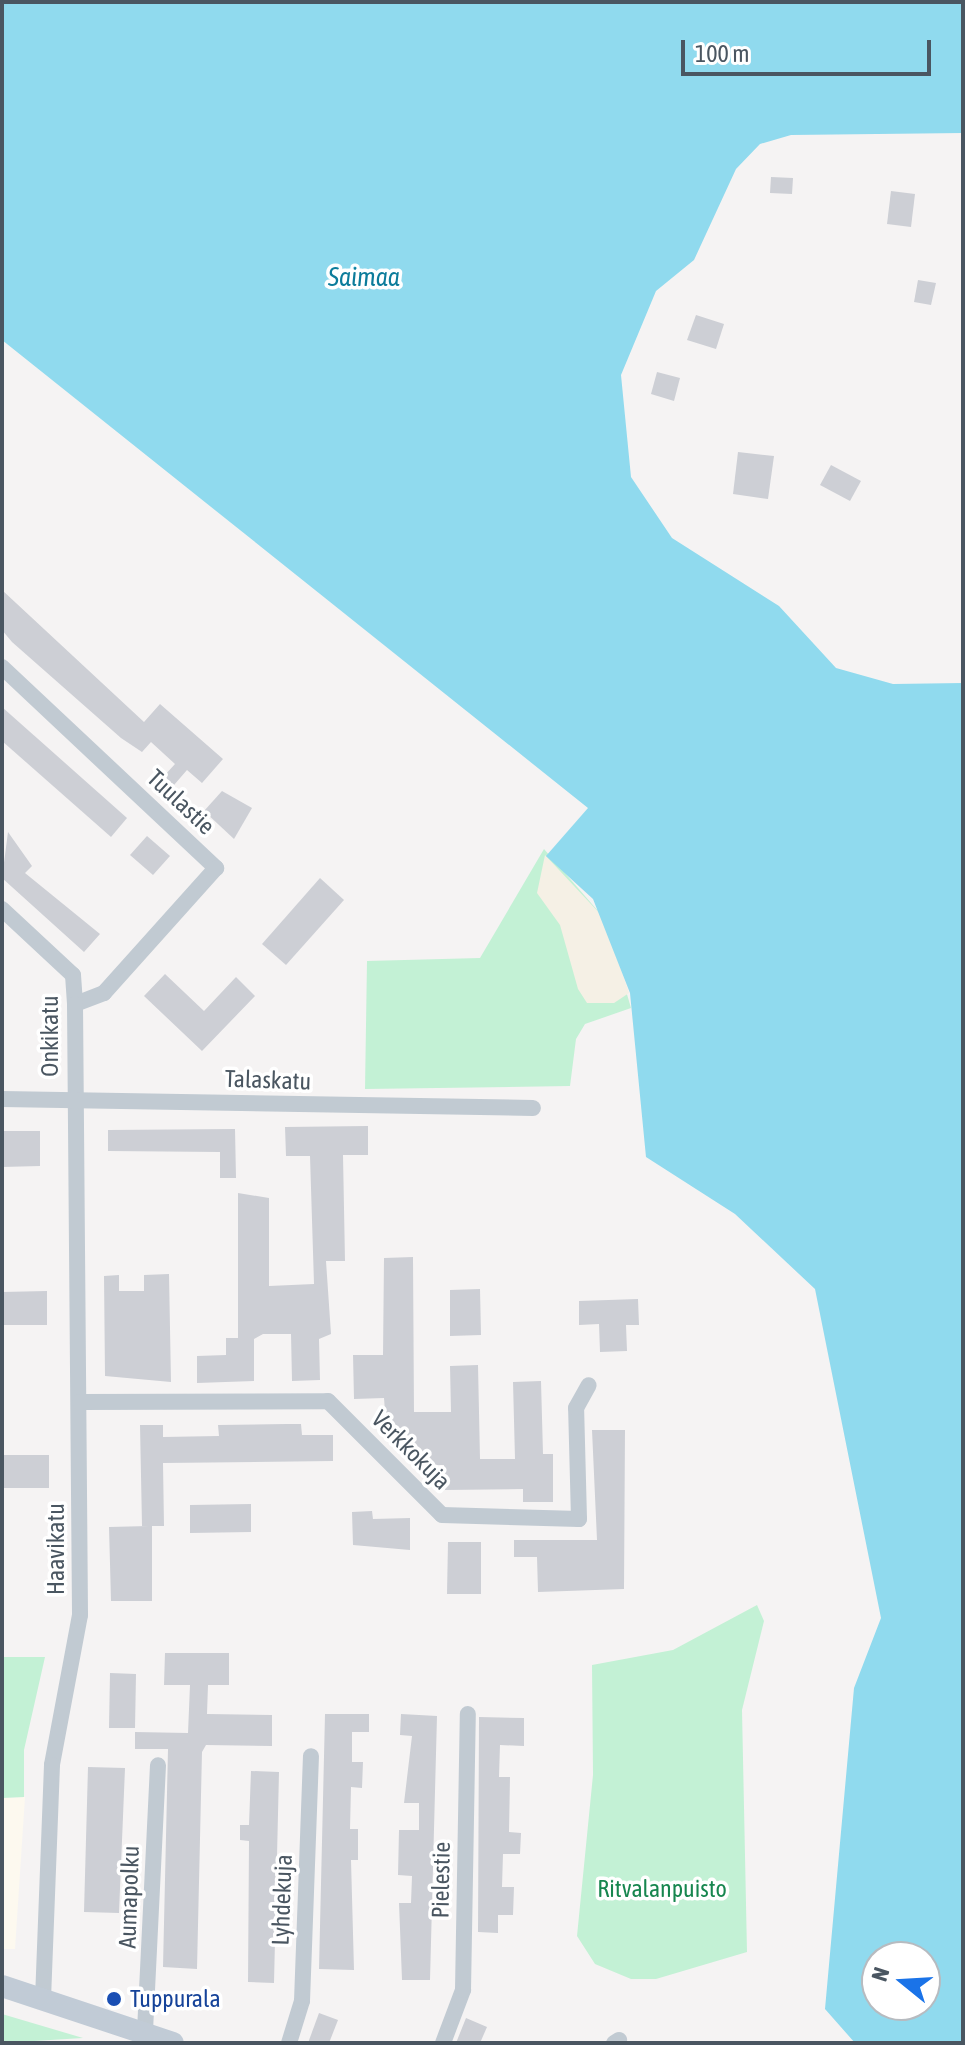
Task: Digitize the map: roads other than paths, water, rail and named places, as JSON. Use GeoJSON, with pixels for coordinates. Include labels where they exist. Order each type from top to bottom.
{"type":"FeatureCollection","features":[{"type":"Feature","properties":{"kind":"street","name":"Tuulastie"},"geometry":{"type":"LineString","coordinates":[[2,667],[216,868],[104,993],[75,1004]]}},
{"type":"Feature","properties":{"kind":"street","name":"Onkikatu"},"geometry":{"type":"LineString","coordinates":[[2,909],[73,975],[74,1098]]}},
{"type":"Feature","properties":{"kind":"street","name":"Haavikatu"},"geometry":{"type":"LineString","coordinates":[[43,1996],[52,1765],[80,1615],[80,1402],[74,1098]]}},
{"type":"Feature","properties":{"kind":"street","name":"Talaskatu"},"geometry":{"type":"LineString","coordinates":[[2,1099],[533,1108]]}},
{"type":"Feature","properties":{"kind":"street","name":"Verkkokuja"},"geometry":{"type":"LineString","coordinates":[[80,1402],[328,1401],[442,1515],[579,1519],[576,1408],[589,1385]]}},
{"type":"Feature","properties":{"kind":"street","name":"Pielestie"},"geometry":{"type":"LineString","coordinates":[[443,2043],[463,1990],[468,1714]]}},
{"type":"Feature","properties":{"kind":"street","name":"Lyhdekuja"},"geometry":{"type":"LineString","coordinates":[[289,2043],[302,2001],[311,1756]]}},
{"type":"Feature","properties":{"kind":"street","name":"Aumapolku"},"geometry":{"type":"LineString","coordinates":[[145,2031],[158,1765]]}},
{"type":"Feature","properties":{"kind":"street"},"geometry":{"type":"LineString","coordinates":[[2,1986],[43,1996],[173,2043]]}},
{"type":"Feature","properties":{"kind":"water","name":"Saimaa"},"geometry":{"type":"Polygon","coordinates":[[[2,2],[963,2],[963,133],[791,135],[760,144],[736,169],[694,260],[656,291],[621,375],[631,477],[672,538],[779,606],[836,668],[893,684],[963,683],[963,2043],[855,2043],[825,2009],[854,1688],[881,1618],[815,1289],[735,1214],[646,1157],[630,993],[593,899],[546,856],[588,808],[2,340],[2,2]]]}},
{"type":"Feature","properties":{"kind":"place","name":"Tuppurala"},"geometry":{"type":"Point","coordinates":[114,1999]}},
{"type":"Feature","properties":{"kind":"park label","name":"Ritvalanpuisto"},"geometry":{"type":"Point","coordinates":[662,1889]}}]}
